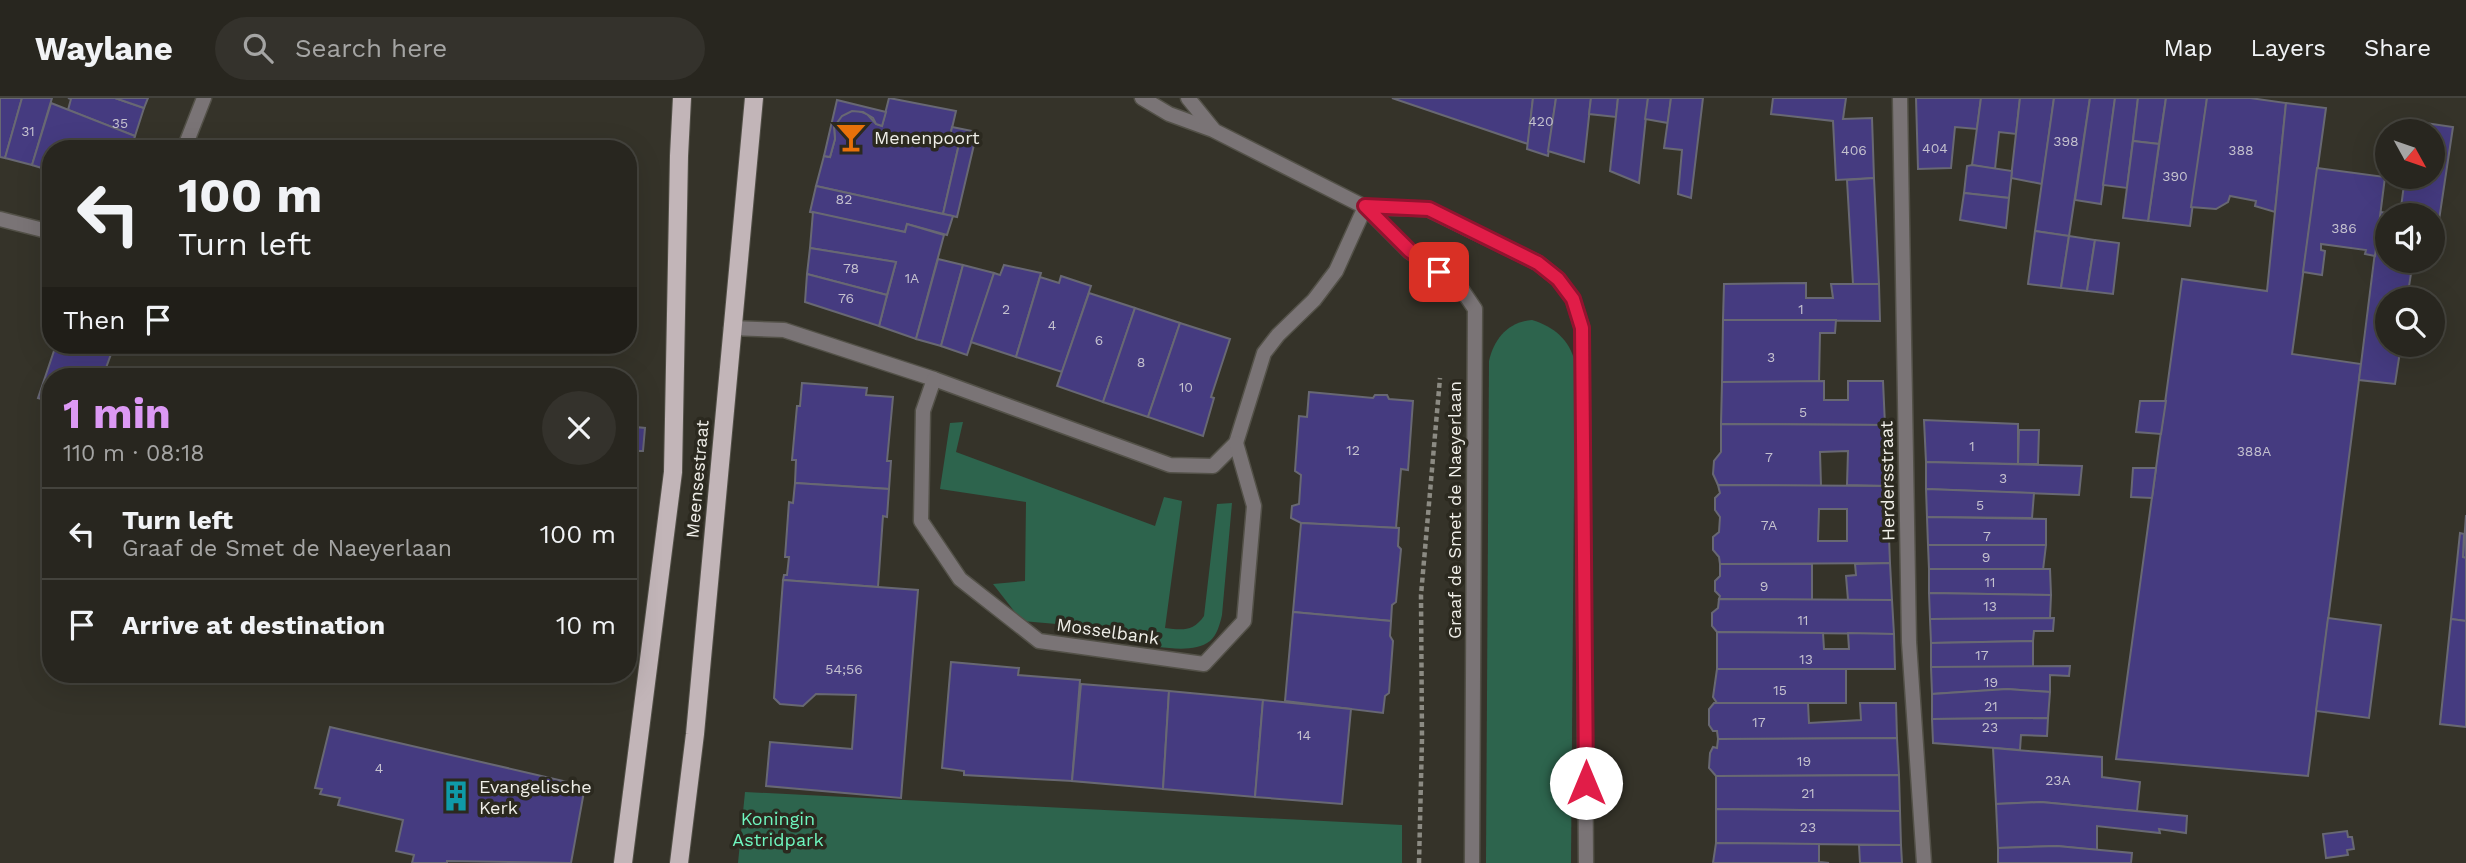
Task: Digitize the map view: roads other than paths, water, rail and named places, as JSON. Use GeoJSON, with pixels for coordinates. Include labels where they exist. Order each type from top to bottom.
{"type":"FeatureCollection","features":[{"type":"Feature","properties":{"kind":"main road","name":"Meensestraat"},"geometry":{"type":"LineString","coordinates":[[623,863],[673,472],[682,98]]}},
{"type":"Feature","properties":{"kind":"main road","name":"Meensestraat"},"geometry":{"type":"LineString","coordinates":[[679,863],[695,734],[754,98]]}},
{"type":"Feature","properties":{"kind":"street"},"geometry":{"type":"LineString","coordinates":[[188,140],[204,98]]}},
{"type":"Feature","properties":{"kind":"street","name":"Graaf de Smet de Naeyerlaan"},"geometry":{"type":"LineString","coordinates":[[1142,98],[1169,114],[1213,130],[1365,206],[1410,251],[1458,284],[1475,309],[1472,863]]}},
{"type":"Feature","properties":{"kind":"street","name":"Graaf de Smet de Naeyerlaan"},"geometry":{"type":"LineString","coordinates":[[1188,98],[1213,130]]}},
{"type":"Feature","properties":{"kind":"street","name":"Herdersstraat"},"geometry":{"type":"LineString","coordinates":[[1900,98],[1909,642],[1924,863]]}},
{"type":"Feature","properties":{"kind":"street"},"geometry":{"type":"LineString","coordinates":[[731,328],[784,330],[934,379],[1170,466],[1213,466],[1236,443],[1264,353],[1278,335],[1314,300],[1336,271],[1365,206]]}},
{"type":"Feature","properties":{"kind":"street","name":"Graaf de Smet de Naeyerlaan"},"geometry":{"type":"LineString","coordinates":[[1365,206],[1429,209],[1538,263],[1558,279],[1573,299],[1582,328],[1586,863]]}},
{"type":"Feature","properties":{"kind":"street"},"geometry":{"type":"LineString","coordinates":[[0,219],[42,230]]}},
{"type":"Feature","properties":{"kind":"street","name":"Mosselbank"},"geometry":{"type":"LineString","coordinates":[[934,379],[923,411],[921,521],[960,579],[1039,641],[1204,664],[1244,621],[1254,506],[1236,443]]}},
{"type":"Feature","properties":{"kind":"place","name":"Menenpoort"},"geometry":{"type":"Point","coordinates":[851,137]}},
{"type":"Feature","properties":{"kind":"place","name":"Evangelische Kerk"},"geometry":{"type":"Point","coordinates":[456,796]}},
{"type":"Feature","properties":{"kind":"park label","name":"Koningin Astridpark"},"geometry":{"type":"Point","coordinates":[778,828]}}]}
